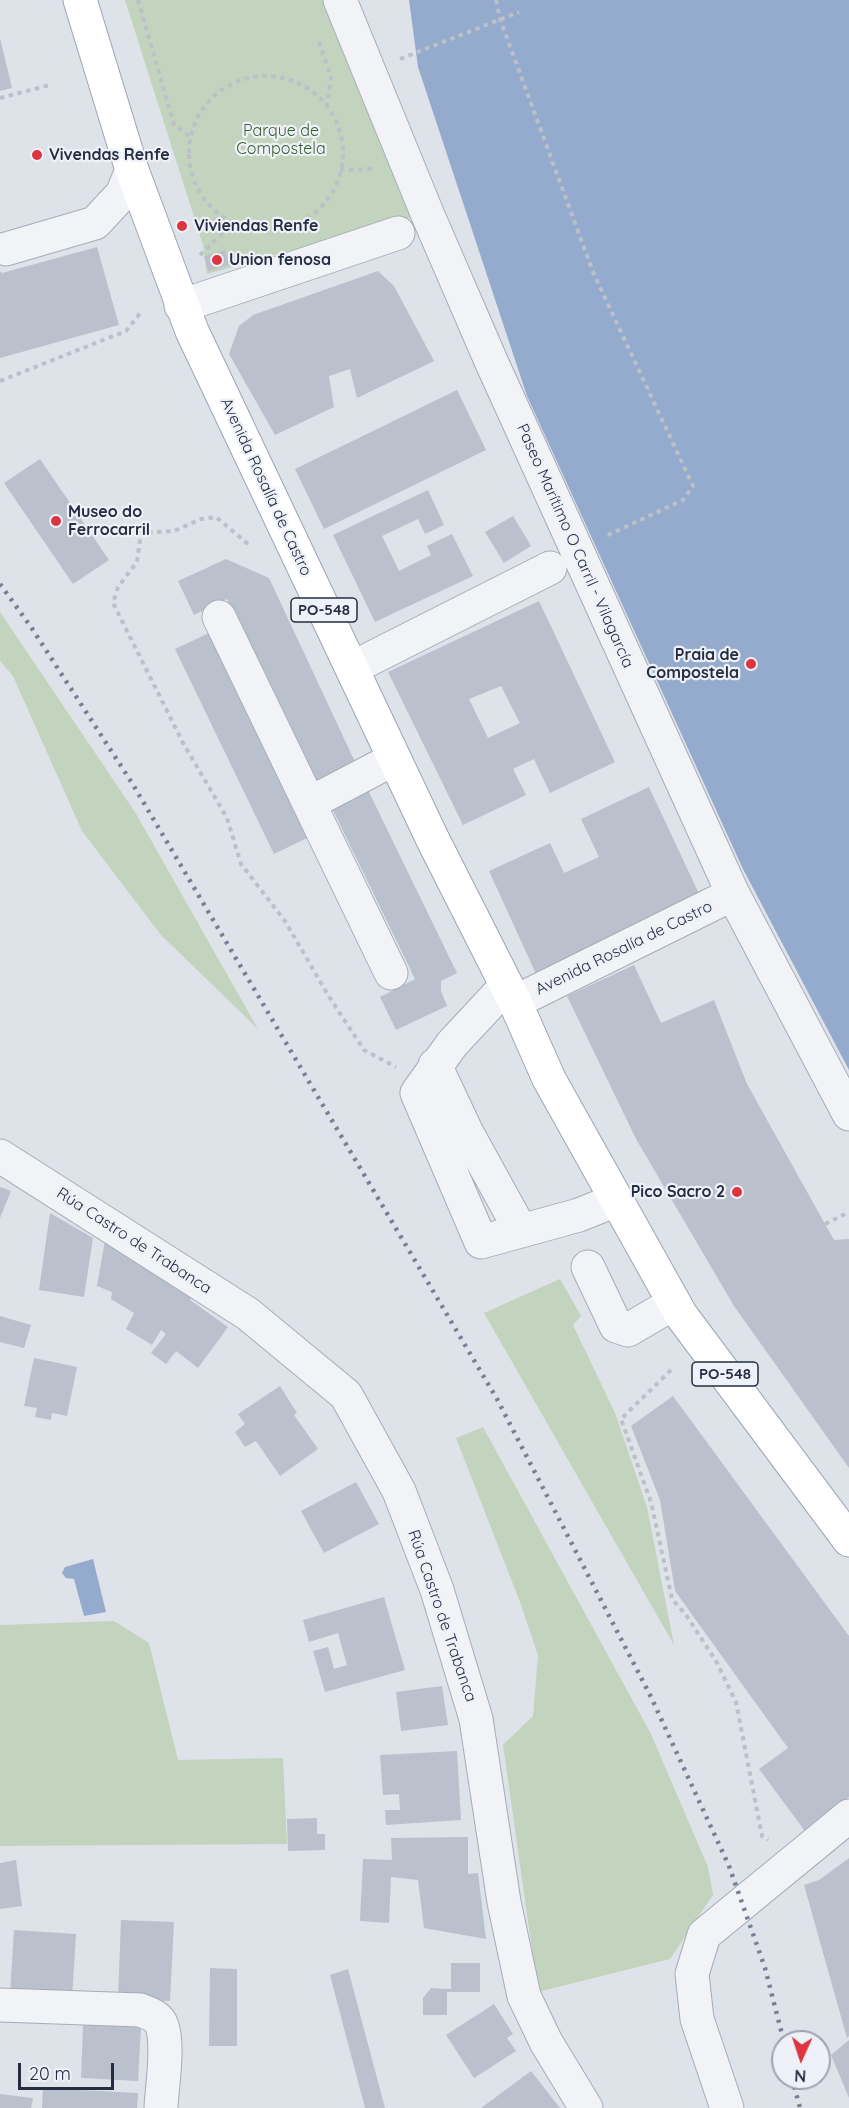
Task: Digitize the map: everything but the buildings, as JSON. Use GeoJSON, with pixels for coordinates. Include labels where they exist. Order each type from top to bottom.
{"type":"FeatureCollection","features":[{"type":"Feature","properties":{"kind":"main road","name":"Avenida Rosalía de Castro"},"geometry":{"type":"LineString","coordinates":[[80,0],[132,170],[181,306],[394,759],[511,994],[549,1079],[674,1303],[849,1540]]}},
{"type":"Feature","properties":{"kind":"street","name":"Paseo Marítimo O Carril - Vilagarcía"},"geometry":{"type":"LineString","coordinates":[[340,0],[491,361],[733,894],[849,1114]]}},
{"type":"Feature","properties":{"kind":"street"},"geometry":{"type":"LineString","coordinates":[[6,249],[95,223],[122,194],[132,170]]}},
{"type":"Feature","properties":{"kind":"street"},"geometry":{"type":"LineString","coordinates":[[181,306],[398,233]]}},
{"type":"Feature","properties":{"kind":"street"},"geometry":{"type":"LineString","coordinates":[[352,668],[550,568]]}},
{"type":"Feature","properties":{"kind":"street"},"geometry":{"type":"LineString","coordinates":[[219,616],[391,973]]}},
{"type":"Feature","properties":{"kind":"street"},"geometry":{"type":"LineString","coordinates":[[310,803],[394,759]]}},
{"type":"Feature","properties":{"kind":"street","name":"Avenida Rosalía de Castro"},"geometry":{"type":"LineString","coordinates":[[511,994],[733,894]]}},
{"type":"Feature","properties":{"kind":"street"},"geometry":{"type":"LineString","coordinates":[[511,994],[435,1065],[417,1093],[481,1242],[579,1215],[616,1200]]}},
{"type":"Feature","properties":{"kind":"street","name":"Rúa Castro de Trabanca"},"geometry":{"type":"LineString","coordinates":[[0,1156],[248,1314],[346,1395],[399,1491],[437,1590],[476,1719],[504,1902],[524,1996],[546,2042],[586,2108]]}},
{"type":"Feature","properties":{"kind":"street"},"geometry":{"type":"LineString","coordinates":[[588,1267],[616,1326],[628,1330],[674,1303]]}},
{"type":"Feature","properties":{"kind":"street"},"geometry":{"type":"LineString","coordinates":[[727,2108],[696,2007],[692,1974],[704,1935],[849,1816]]}},
{"type":"Feature","properties":{"kind":"street"},"geometry":{"type":"LineString","coordinates":[[0,2005],[140,2010],[155,2016],[162,2024],[164,2040],[161,2108]]}},
{"type":"Feature","properties":{"kind":"path"},"geometry":{"type":"LineString","coordinates":[[138,0],[174,125],[190,137]]}},
{"type":"Feature","properties":{"kind":"path"},"geometry":{"type":"LineString","coordinates":[[496,0],[500,19],[593,272],[693,486],[683,500],[578,550]]}},
{"type":"Feature","properties":{"kind":"path"},"geometry":{"type":"LineString","coordinates":[[369,71],[519,12]]}},
{"type":"Feature","properties":{"kind":"path"},"geometry":{"type":"LineString","coordinates":[[316,33],[331,77],[327,105]]}},
{"type":"Feature","properties":{"kind":"path"},"geometry":{"type":"LineString","coordinates":[[260,75],[286,78],[309,88],[327,105],[339,127],[343,152],[339,178],[327,200],[308,218],[284,228],[258,230],[233,223],[212,208],[196,187],[189,163],[190,137],[198,114],[214,94],[236,81],[260,75]]}},
{"type":"Feature","properties":{"kind":"path"},"geometry":{"type":"LineString","coordinates":[[0,98],[50,85]]}},
{"type":"Feature","properties":{"kind":"path"},"geometry":{"type":"LineString","coordinates":[[200,255],[233,223]]}},
{"type":"Feature","properties":{"kind":"path"},"geometry":{"type":"LineString","coordinates":[[0,381],[126,331],[142,311]]}},
{"type":"Feature","properties":{"kind":"path"},"geometry":{"type":"LineString","coordinates":[[248,544],[216,517],[201,519],[174,531],[141,533],[136,562],[118,586],[112,603],[183,743],[227,818],[241,864],[285,921],[328,995],[364,1050],[395,1067],[435,1065]]}},
{"type":"Feature","properties":{"kind":"path"},"geometry":{"type":"LineString","coordinates":[[825,1224],[849,1212]]}},
{"type":"Feature","properties":{"kind":"path"},"geometry":{"type":"LineString","coordinates":[[671,1370],[621,1419],[651,1502],[672,1599],[686,1615],[716,1661],[736,1702],[762,1836],[769,1841]]}},
{"type":"Feature","properties":{"kind":"green space","name":"Parque de Compostela"},"geometry":{"type":"Polygon","coordinates":[[[125,0],[340,0],[427,213],[207,274],[203,245],[125,0]]]}},
{"type":"Feature","properties":{"kind":"green space"},"geometry":{"type":"Polygon","coordinates":[[[0,612],[135,812],[258,1029],[161,935],[82,831],[13,676],[0,661],[0,612]]]}},
{"type":"Feature","properties":{"kind":"green space"},"geometry":{"type":"Polygon","coordinates":[[[560,1279],[581,1316],[573,1325],[615,1413],[647,1507],[674,1645],[484,1313],[560,1279]]]}},
{"type":"Feature","properties":{"kind":"green space"},"geometry":{"type":"Polygon","coordinates":[[[483,1427],[651,1734],[708,1867],[713,1895],[670,1959],[538,1992],[503,1745],[533,1716],[538,1655],[520,1602],[456,1438],[483,1427]]]}},
{"type":"Feature","properties":{"kind":"green space"},"geometry":{"type":"Polygon","coordinates":[[[114,1621],[149,1643],[178,1760],[283,1758],[287,1844],[0,1846],[0,1625],[114,1621]]]}},
{"type":"Feature","properties":{"kind":"water","name":"Praia de Compostela"},"geometry":{"type":"Polygon","coordinates":[[[409,0],[849,0],[849,1070],[743,869],[527,396],[418,67],[409,0]]]}},
{"type":"Feature","properties":{"kind":"water"},"geometry":{"type":"Polygon","coordinates":[[[93,1559],[106,1612],[84,1616],[74,1579],[66,1578],[62,1573],[65,1567],[93,1559]]]}},
{"type":"Feature","properties":{"kind":"railway"},"geometry":{"type":"LineString","coordinates":[[0,584],[31,627],[132,783],[497,1399],[651,1697],[729,1866],[765,1968],[781,2030]]}},
{"type":"Feature","properties":{"kind":"railway"},"geometry":{"type":"LineString","coordinates":[[795,2090],[800,2108]]}},
{"type":"Feature","properties":{"kind":"place","name":"Vivendas Renfe"},"geometry":{"type":"Point","coordinates":[37,155]}},
{"type":"Feature","properties":{"kind":"place","name":"Viviendas Renfe"},"geometry":{"type":"Point","coordinates":[182,226]}},
{"type":"Feature","properties":{"kind":"place","name":"Union fenosa"},"geometry":{"type":"Point","coordinates":[217,260]}},
{"type":"Feature","properties":{"kind":"place","name":"Museo do Ferrocarril"},"geometry":{"type":"Point","coordinates":[56,521]}},
{"type":"Feature","properties":{"kind":"place","name":"Praia de Compostela"},"geometry":{"type":"Point","coordinates":[751,664]}},
{"type":"Feature","properties":{"kind":"place","name":"Pico Sacro 2"},"geometry":{"type":"Point","coordinates":[737,1192]}}]}
